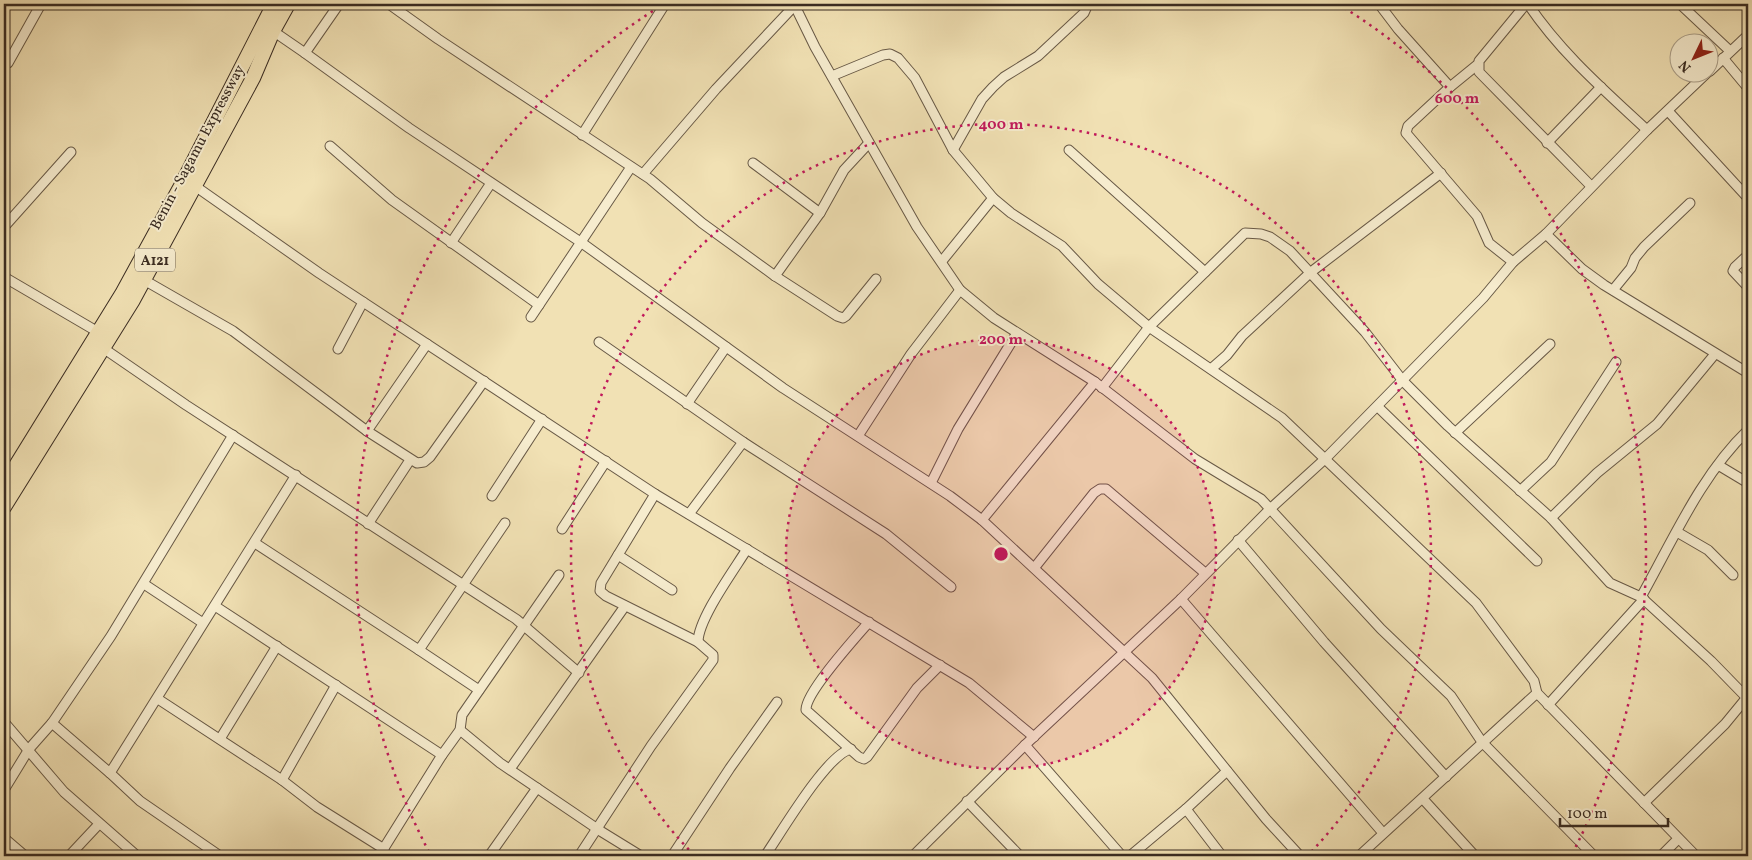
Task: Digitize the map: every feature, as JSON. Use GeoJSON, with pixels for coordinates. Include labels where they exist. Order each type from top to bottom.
{"type":"FeatureCollection","features":[{"type":"Feature","properties":{"kind":"highway","name":"A121"},"geometry":{"type":"LineString","coordinates":[[4,484],[8,468],[98,332],[182,186],[274,4]]}},
{"type":"Feature","properties":{"kind":"highway","name":"Benin - Sagamu Expressway"},"geometry":{"type":"LineString","coordinates":[[4,507],[144,280],[253,78],[273,31],[288,4]]}},
{"type":"Feature","properties":{"kind":"street"},"geometry":{"type":"LineString","coordinates":[[8,63],[41,4]]}},
{"type":"Feature","properties":{"kind":"street"},"geometry":{"type":"LineString","coordinates":[[305,53],[339,4]]}},
{"type":"Feature","properties":{"kind":"street"},"geometry":{"type":"LineString","coordinates":[[389,4],[582,135],[643,174],[702,223],[775,276],[842,318],[846,316],[876,279]]}},
{"type":"Feature","properties":{"kind":"street"},"geometry":{"type":"LineString","coordinates":[[582,135],[665,4]]}},
{"type":"Feature","properties":{"kind":"street"},"geometry":{"type":"LineString","coordinates":[[643,174],[716,89],[795,4],[832,76],[917,227],[960,290],[1017,334],[1098,385],[1195,459],[1261,499],[1380,629],[1451,696],[1482,742],[1594,856]]}},
{"type":"Feature","properties":{"kind":"street"},"geometry":{"type":"LineString","coordinates":[[953,150],[982,99],[993,87],[1004,77],[1038,56],[1084,13],[1088,4]]}},
{"type":"Feature","properties":{"kind":"street"},"geometry":{"type":"LineString","coordinates":[[1380,4],[1398,29],[1450,87]]}},
{"type":"Feature","properties":{"kind":"street"},"geometry":{"type":"LineString","coordinates":[[1513,262],[1489,243],[1477,216],[1406,133],[1408,126],[1450,87],[1477,66],[1484,52],[1527,4],[1546,30],[1573,61],[1648,130]]}},
{"type":"Feature","properties":{"kind":"street"},"geometry":{"type":"LineString","coordinates":[[1680,4],[1730,51]]}},
{"type":"Feature","properties":{"kind":"street"},"geometry":{"type":"LineString","coordinates":[[273,31],[409,128],[582,242],[783,388],[930,483],[982,520],[1035,567],[1152,678],[1266,819],[1300,856]]}},
{"type":"Feature","properties":{"kind":"street"},"geometry":{"type":"LineString","coordinates":[[1720,61],[1748,35]]}},
{"type":"Feature","properties":{"kind":"street"},"geometry":{"type":"LineString","coordinates":[[832,76],[883,55],[890,54],[898,58],[915,78],[953,150],[993,198],[1010,213],[1062,246],[1098,284],[1149,327],[1275,413],[1326,458],[1476,603],[1534,681],[1537,693],[1696,856]]}},
{"type":"Feature","properties":{"kind":"street"},"geometry":{"type":"LineString","coordinates":[[1723,58],[1748,88]]}},
{"type":"Feature","properties":{"kind":"street"},"geometry":{"type":"LineString","coordinates":[[1477,66],[1485,80],[1591,186]]}},
{"type":"Feature","properties":{"kind":"street"},"geometry":{"type":"LineString","coordinates":[[913,856],[967,801],[1181,599],[1270,509],[1326,458],[1403,382],[1483,298],[1513,262],[1546,234],[1591,186],[1698,82]]}},
{"type":"Feature","properties":{"kind":"street"},"geometry":{"type":"LineString","coordinates":[[1547,143],[1601,87]]}},
{"type":"Feature","properties":{"kind":"street"},"geometry":{"type":"LineString","coordinates":[[1668,111],[1748,198]]}},
{"type":"Feature","properties":{"kind":"street"},"geometry":{"type":"LineString","coordinates":[[775,276],[820,213],[844,170],[869,143]]}},
{"type":"Feature","properties":{"kind":"street"},"geometry":{"type":"LineString","coordinates":[[330,146],[392,200],[539,305]]}},
{"type":"Feature","properties":{"kind":"street"},"geometry":{"type":"LineString","coordinates":[[1069,150],[1205,272]]}},
{"type":"Feature","properties":{"kind":"street"},"geometry":{"type":"LineString","coordinates":[[4,227],[71,152]]}},
{"type":"Feature","properties":{"kind":"street"},"geometry":{"type":"LineString","coordinates":[[753,163],[820,213]]}},
{"type":"Feature","properties":{"kind":"street"},"geometry":{"type":"LineString","coordinates":[[531,317],[631,167]]}},
{"type":"Feature","properties":{"kind":"street"},"geometry":{"type":"LineString","coordinates":[[1211,369],[1242,336],[1311,272],[1441,173]]}},
{"type":"Feature","properties":{"kind":"street"},"geometry":{"type":"LineString","coordinates":[[451,243],[491,183]]}},
{"type":"Feature","properties":{"kind":"street"},"geometry":{"type":"LineString","coordinates":[[195,186],[364,302],[655,494],[940,665],[981,692],[1034,737]]}},
{"type":"Feature","properties":{"kind":"street"},"geometry":{"type":"LineString","coordinates":[[942,261],[993,198]]}},
{"type":"Feature","properties":{"kind":"street"},"geometry":{"type":"LineString","coordinates":[[1613,290],[1631,268],[1635,258],[1644,247],[1690,203]]}},
{"type":"Feature","properties":{"kind":"street"},"geometry":{"type":"LineString","coordinates":[[982,520],[1149,327],[1245,234],[1261,234],[1270,237],[1290,251],[1311,272],[1365,332],[1403,382],[1455,433],[1551,518],[1610,583],[1643,598],[1711,660],[1748,698],[1725,724],[1644,803]]}},
{"type":"Feature","properties":{"kind":"street"},"geometry":{"type":"LineString","coordinates":[[1546,234],[1582,270],[1714,354],[1748,373]]}},
{"type":"Feature","properties":{"kind":"street"},"geometry":{"type":"LineString","coordinates":[[1748,255],[1735,267],[1734,271],[1748,287]]}},
{"type":"Feature","properties":{"kind":"street"},"geometry":{"type":"LineString","coordinates":[[4,277],[98,332]]}},
{"type":"Feature","properties":{"kind":"street"},"geometry":{"type":"LineString","coordinates":[[144,280],[232,332],[367,431],[410,460],[424,462],[430,457],[484,381]]}},
{"type":"Feature","properties":{"kind":"street"},"geometry":{"type":"LineString","coordinates":[[858,436],[911,354],[960,290]]}},
{"type":"Feature","properties":{"kind":"street"},"geometry":{"type":"LineString","coordinates":[[338,349],[364,302]]}},
{"type":"Feature","properties":{"kind":"street"},"geometry":{"type":"LineString","coordinates":[[930,483],[958,429],[1017,334]]}},
{"type":"Feature","properties":{"kind":"street"},"geometry":{"type":"LineString","coordinates":[[600,342],[743,442],[886,534],[951,586]]}},
{"type":"Feature","properties":{"kind":"street"},"geometry":{"type":"LineString","coordinates":[[367,431],[427,344]]}},
{"type":"Feature","properties":{"kind":"street"},"geometry":{"type":"LineString","coordinates":[[1455,433],[1550,344]]}},
{"type":"Feature","properties":{"kind":"street"},"geometry":{"type":"LineString","coordinates":[[687,404],[726,347]]}},
{"type":"Feature","properties":{"kind":"street"},"geometry":{"type":"LineString","coordinates":[[103,348],[525,626],[579,673]]}},
{"type":"Feature","properties":{"kind":"street"},"geometry":{"type":"LineString","coordinates":[[1551,518],[1597,473],[1657,424],[1714,354]]}},
{"type":"Feature","properties":{"kind":"street"},"geometry":{"type":"LineString","coordinates":[[1520,491],[1551,462],[1616,362]]}},
{"type":"Feature","properties":{"kind":"street"},"geometry":{"type":"LineString","coordinates":[[1378,406],[1537,562]]}},
{"type":"Feature","properties":{"kind":"street"},"geometry":{"type":"LineString","coordinates":[[492,496],[542,419]]}},
{"type":"Feature","properties":{"kind":"street"},"geometry":{"type":"LineString","coordinates":[[1548,705],[1643,598],[1704,484],[1731,446],[1748,430]]}},
{"type":"Feature","properties":{"kind":"street"},"geometry":{"type":"LineString","coordinates":[[4,790],[29,749],[52,723],[144,584],[165,545],[233,435]]}},
{"type":"Feature","properties":{"kind":"street"},"geometry":{"type":"LineString","coordinates":[[689,514],[743,442]]}},
{"type":"Feature","properties":{"kind":"street"},"geometry":{"type":"LineString","coordinates":[[368,524],[410,460]]}},
{"type":"Feature","properties":{"kind":"street"},"geometry":{"type":"LineString","coordinates":[[562,529],[606,461]]}},
{"type":"Feature","properties":{"kind":"street"},"geometry":{"type":"LineString","coordinates":[[1718,465],[1748,483]]}},
{"type":"Feature","properties":{"kind":"street"},"geometry":{"type":"LineString","coordinates":[[110,773],[296,475]]}},
{"type":"Feature","properties":{"kind":"street"},"geometry":{"type":"LineString","coordinates":[[1035,567],[1094,493],[1100,489],[1106,489],[1205,573]]}},
{"type":"Feature","properties":{"kind":"street"},"geometry":{"type":"LineString","coordinates":[[579,856],[651,746],[713,660],[713,655],[698,642],[606,596],[599,587],[655,494]]}},
{"type":"Feature","properties":{"kind":"street"},"geometry":{"type":"LineString","coordinates":[[419,650],[505,523]]}},
{"type":"Feature","properties":{"kind":"street"},"geometry":{"type":"LineString","coordinates":[[1677,532],[1708,550],[1733,575]]}},
{"type":"Feature","properties":{"kind":"street"},"geometry":{"type":"LineString","coordinates":[[1238,540],[1324,642],[1446,777]]}},
{"type":"Feature","properties":{"kind":"street"},"geometry":{"type":"LineString","coordinates":[[255,543],[479,690]]}},
{"type":"Feature","properties":{"kind":"street"},"geometry":{"type":"LineString","coordinates":[[698,642],[698,634],[713,602],[747,549]]}},
{"type":"Feature","properties":{"kind":"street"},"geometry":{"type":"LineString","coordinates":[[618,555],[672,590]]}},
{"type":"Feature","properties":{"kind":"street"},"geometry":{"type":"LineString","coordinates":[[158,698],[282,780],[381,853],[442,755],[460,730],[462,715],[559,575]]}},
{"type":"Feature","properties":{"kind":"street"},"geometry":{"type":"LineString","coordinates":[[144,584],[203,624]]}},
{"type":"Feature","properties":{"kind":"street"},"geometry":{"type":"LineString","coordinates":[[1181,599],[1383,833]]}},
{"type":"Feature","properties":{"kind":"street"},"geometry":{"type":"LineString","coordinates":[[215,606],[442,755]]}},
{"type":"Feature","properties":{"kind":"street"},"geometry":{"type":"LineString","coordinates":[[510,769],[626,606]]}},
{"type":"Feature","properties":{"kind":"street"},"geometry":{"type":"LineString","coordinates":[[869,622],[816,687],[806,704],[806,710],[859,757],[864,759],[867,757],[917,688],[940,665]]}},
{"type":"Feature","properties":{"kind":"street"},"geometry":{"type":"LineString","coordinates":[[220,739],[277,646]]}},
{"type":"Feature","properties":{"kind":"street"},"geometry":{"type":"LineString","coordinates":[[282,780],[336,685]]}},
{"type":"Feature","properties":{"kind":"street"},"geometry":{"type":"LineString","coordinates":[[1359,856],[1537,693]]}},
{"type":"Feature","properties":{"kind":"street"},"geometry":{"type":"LineString","coordinates":[[672,856],[776,702]]}},
{"type":"Feature","properties":{"kind":"street"},"geometry":{"type":"LineString","coordinates":[[4,722],[64,792],[137,856]]}},
{"type":"Feature","properties":{"kind":"street"},"geometry":{"type":"LineString","coordinates":[[52,723],[140,801],[220,856]]}},
{"type":"Feature","properties":{"kind":"street"},"geometry":{"type":"LineString","coordinates":[[460,730],[537,788],[641,856]]}},
{"type":"Feature","properties":{"kind":"street"},"geometry":{"type":"LineString","coordinates":[[1026,745],[1122,856]]}},
{"type":"Feature","properties":{"kind":"street"},"geometry":{"type":"LineString","coordinates":[[765,856],[814,783],[838,755],[851,749]]}},
{"type":"Feature","properties":{"kind":"street"},"geometry":{"type":"LineString","coordinates":[[1130,856],[1186,809],[1227,771]]}},
{"type":"Feature","properties":{"kind":"street"},"geometry":{"type":"LineString","coordinates":[[489,856],[537,788]]}},
{"type":"Feature","properties":{"kind":"street"},"geometry":{"type":"LineString","coordinates":[[1423,799],[1474,856]]}},
{"type":"Feature","properties":{"kind":"street"},"geometry":{"type":"LineString","coordinates":[[967,801],[1020,856]]}},
{"type":"Feature","properties":{"kind":"street"},"geometry":{"type":"LineString","coordinates":[[1186,809],[1222,856]]}},
{"type":"Feature","properties":{"kind":"street"},"geometry":{"type":"LineString","coordinates":[[69,856],[99,824]]}},
{"type":"Feature","properties":{"kind":"street"},"geometry":{"type":"LineString","coordinates":[[4,838],[25,856]]}},
{"type":"Feature","properties":{"kind":"street"},"geometry":{"type":"LineString","coordinates":[[1661,856],[1678,839]]}}]}
